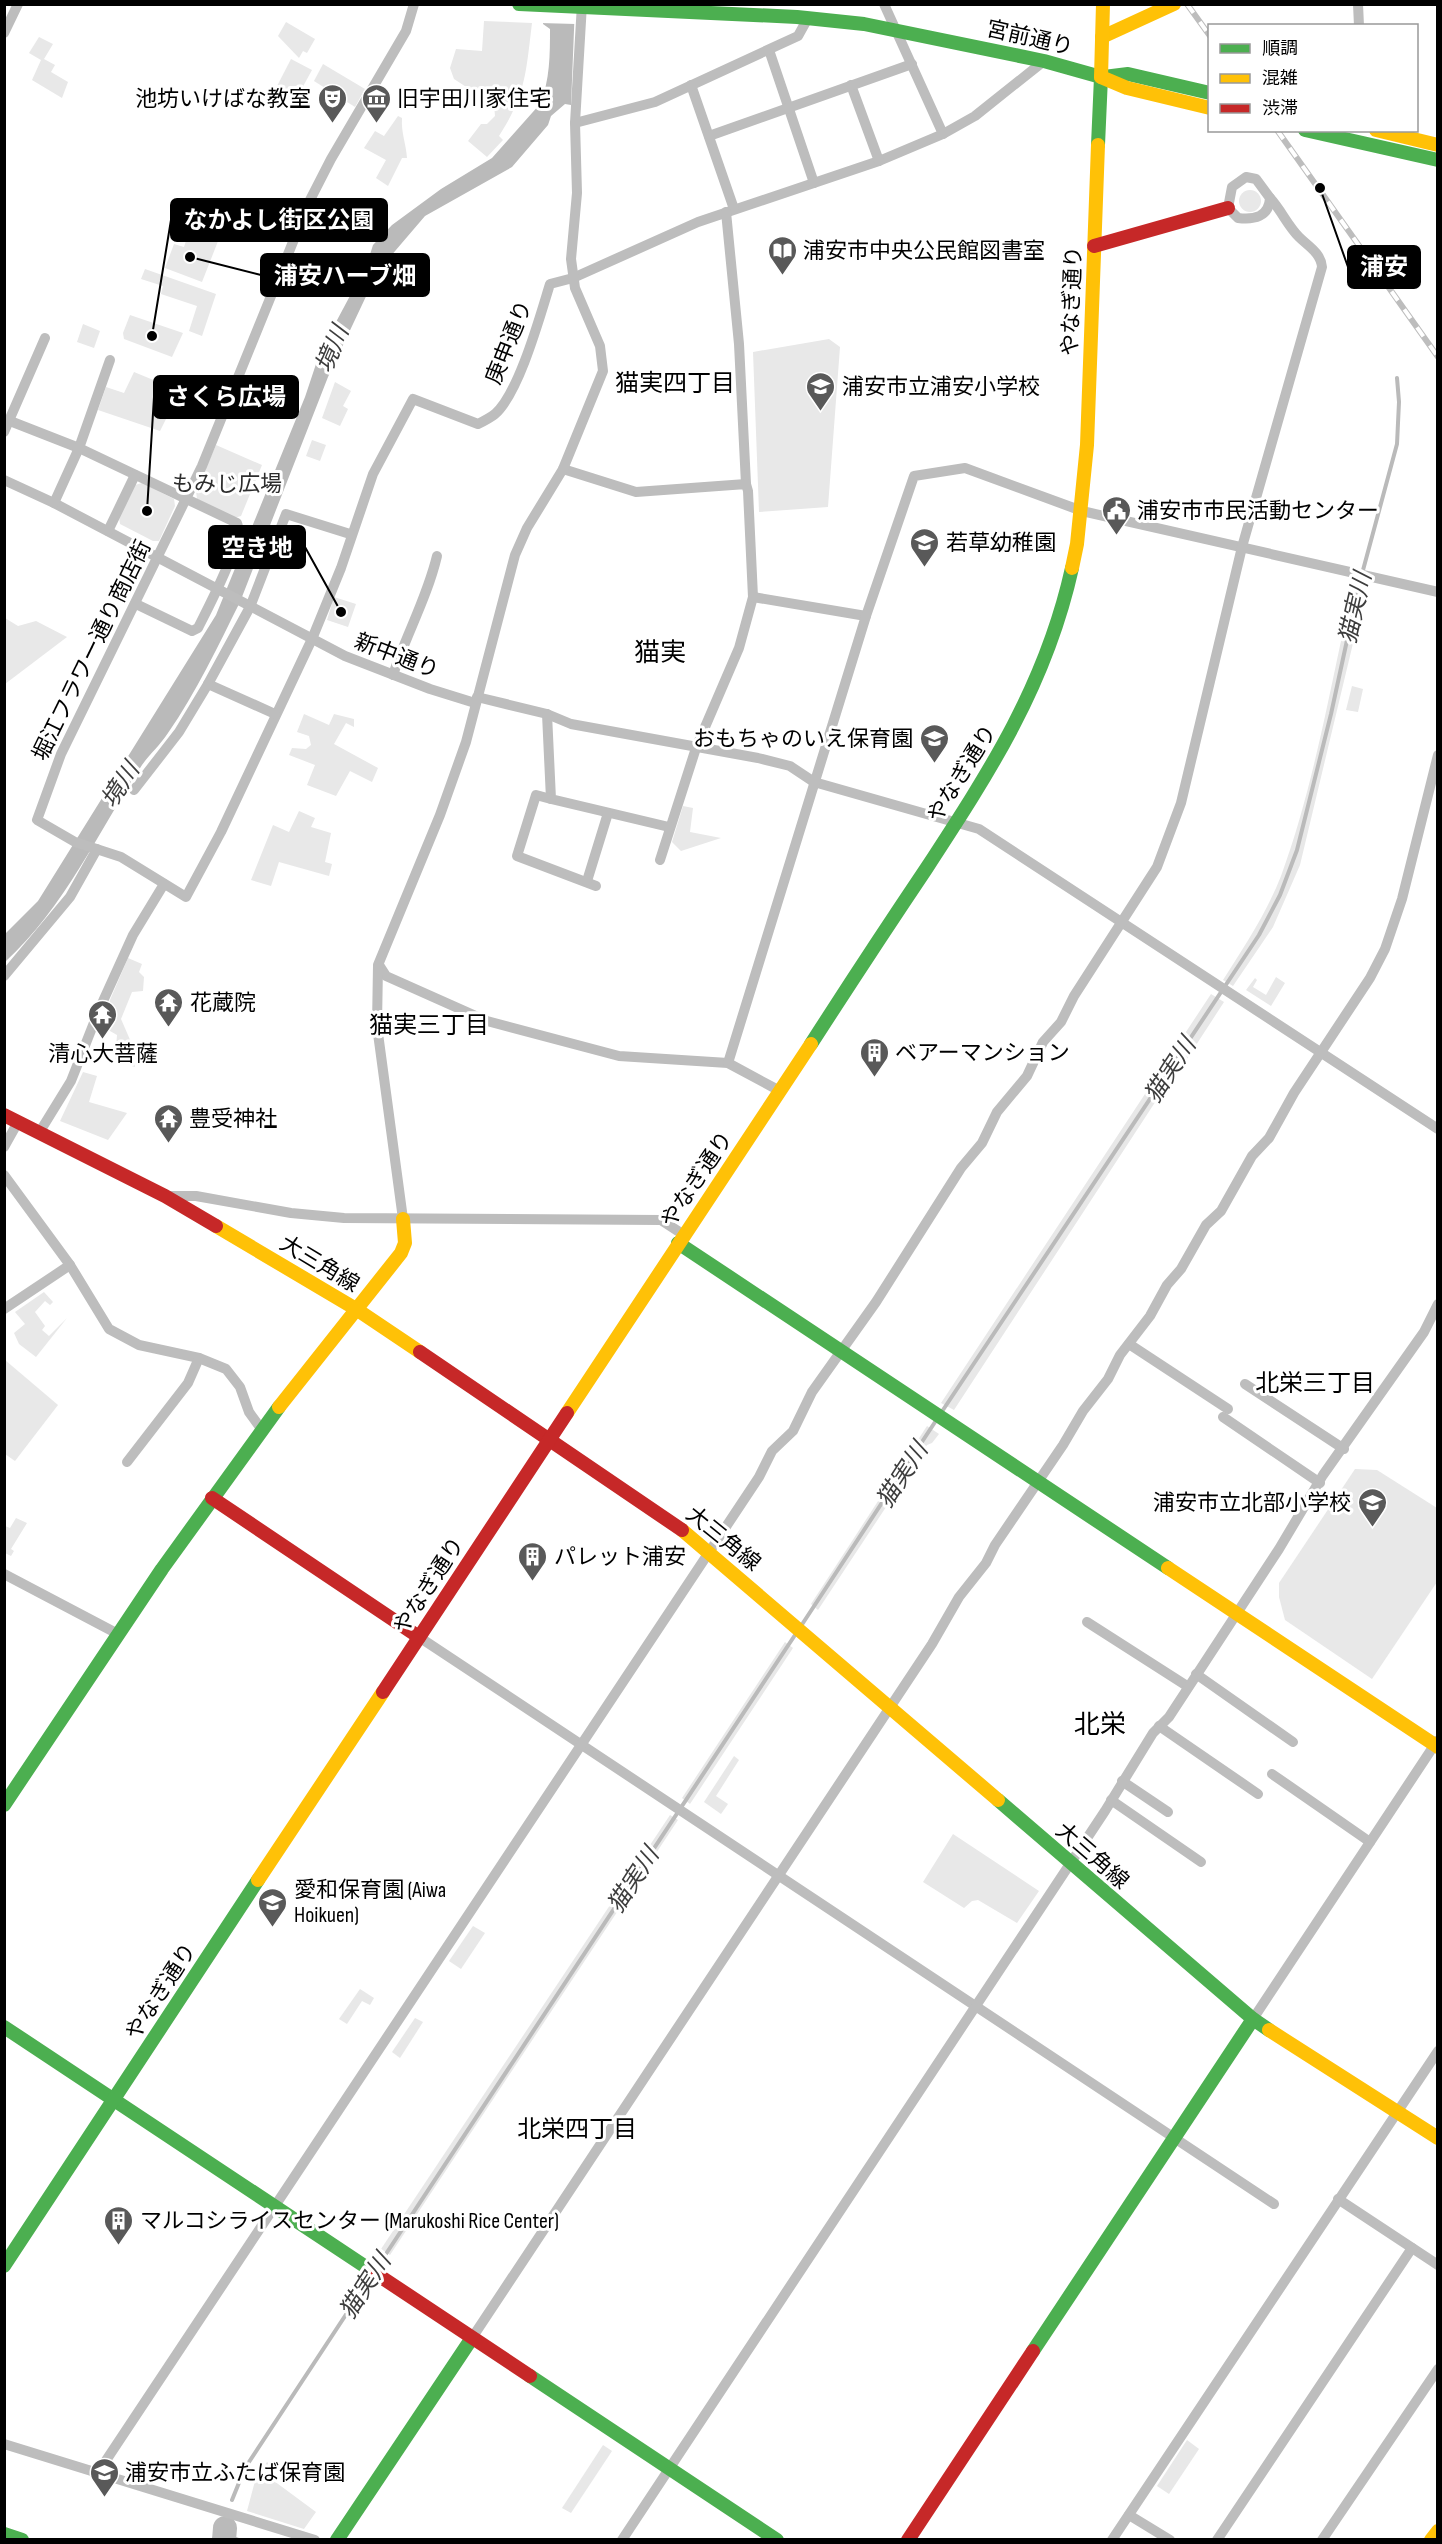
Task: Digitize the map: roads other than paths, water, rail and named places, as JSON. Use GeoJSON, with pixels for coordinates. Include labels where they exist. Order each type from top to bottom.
{"type":"FeatureCollection","features":[{"type":"Feature","properties":{"kind":"street"},"geometry":{"type":"LineString","coordinates":[[4,33],[18,4]]}},
{"type":"Feature","properties":{"kind":"street","name":"堀江フラワー通り商店街"},"geometry":{"type":"LineString","coordinates":[[94,848],[75,842],[37,820],[61,754],[186,500],[254,341],[310,200],[331,159],[406,30],[414,4]]}},
{"type":"Feature","properties":{"kind":"street","name":"宮前通り"},"geometry":{"type":"LineString","coordinates":[[519,4],[808,18],[896,29],[1044,61],[1101,77]]}},
{"type":"Feature","properties":{"kind":"street"},"geometry":{"type":"LineString","coordinates":[[884,4],[944,134]]}},
{"type":"Feature","properties":{"kind":"street","name":"やなぎ通り"},"geometry":{"type":"LineString","coordinates":[[4,2266],[780,1091],[956,823],[1012,732],[1040,674],[1064,603],[1082,511],[1103,4]]}},
{"type":"Feature","properties":{"kind":"street"},"geometry":{"type":"LineString","coordinates":[[1102,37],[1174,4]]}},
{"type":"Feature","properties":{"kind":"street"},"geometry":{"type":"LineString","coordinates":[[1358,4],[1359,24]]}},
{"type":"Feature","properties":{"kind":"street"},"geometry":{"type":"LineString","coordinates":[[4,1805],[212,1498],[262,1430],[401,1253],[405,1243],[378,1037],[378,965],[466,742],[515,555],[527,528],[563,469],[603,370],[600,346],[579,299],[573,278],[572,246],[577,193],[575,123],[580,6]]}},
{"type":"Feature","properties":{"kind":"street"},"geometry":{"type":"LineString","coordinates":[[575,123],[655,102],[798,36],[808,18]]}},
{"type":"Feature","properties":{"kind":"street"},"geometry":{"type":"LineString","coordinates":[[769,50],[814,183]]}},
{"type":"Feature","properties":{"kind":"street"},"geometry":{"type":"LineString","coordinates":[[573,278],[730,211],[879,161],[944,134],[975,116],[1044,61]]}},
{"type":"Feature","properties":{"kind":"street"},"geometry":{"type":"LineString","coordinates":[[709,136],[912,64]]}},
{"type":"Feature","properties":{"kind":"street"},"geometry":{"type":"LineString","coordinates":[[1101,77],[1128,74],[1208,93]]}},
{"type":"Feature","properties":{"kind":"street"},"geometry":{"type":"LineString","coordinates":[[1101,77],[1127,88],[1208,108]]}},
{"type":"Feature","properties":{"kind":"street"},"geometry":{"type":"LineString","coordinates":[[660,860],[696,748],[739,648],[753,597],[730,211],[709,136],[691,85]]}},
{"type":"Feature","properties":{"kind":"street"},"geometry":{"type":"LineString","coordinates":[[851,85],[879,161]]}},
{"type":"Feature","properties":{"kind":"street"},"geometry":{"type":"LineString","coordinates":[[1314,132],[1437,160]]}},
{"type":"Feature","properties":{"kind":"street"},"geometry":{"type":"LineString","coordinates":[[1384,132],[1437,145]]}},
{"type":"Feature","properties":{"kind":"street"},"geometry":{"type":"LineString","coordinates":[[99,2471],[759,1477],[772,1451],[793,1431],[812,1392],[841,1352],[925,1223],[938,1208],[961,1168],[982,1143],[997,1112],[1027,1076],[1043,1042],[1061,1022],[1074,996],[1124,922],[1157,867],[1181,803],[1242,547],[1322,267],[1321,261],[1308,243],[1299,237],[1256,179],[1246,177],[1232,187],[1228,208]]}},
{"type":"Feature","properties":{"kind":"street"},"geometry":{"type":"LineString","coordinates":[[1228,208],[1238,218],[1257,218],[1264,214],[1270,198]]}},
{"type":"Feature","properties":{"kind":"street"},"geometry":{"type":"LineString","coordinates":[[1094,246],[1228,208]]}},
{"type":"Feature","properties":{"kind":"street","name":"庚申通り"},"geometry":{"type":"LineString","coordinates":[[350,534],[373,474],[413,399],[478,424],[495,414],[509,395],[534,336],[550,284],[573,278]]}},
{"type":"Feature","properties":{"kind":"street"},"geometry":{"type":"LineString","coordinates":[[4,432],[45,338]]}},
{"type":"Feature","properties":{"kind":"street"},"geometry":{"type":"LineString","coordinates":[[54,503],[79,448],[110,360]]}},
{"type":"Feature","properties":{"kind":"street"},"geometry":{"type":"LineString","coordinates":[[10,421],[79,448],[237,523],[240,528],[219,590],[198,628],[192,631],[136,604]]}},
{"type":"Feature","properties":{"kind":"street"},"geometry":{"type":"LineString","coordinates":[[728,1063],[866,616],[914,476],[965,468],[1082,511],[1437,592]]}},
{"type":"Feature","properties":{"kind":"street"},"geometry":{"type":"LineString","coordinates":[[563,469],[636,492],[746,484]]}},
{"type":"Feature","properties":{"kind":"street"},"geometry":{"type":"LineString","coordinates":[[108,531],[135,475]]}},
{"type":"Feature","properties":{"kind":"street"},"geometry":{"type":"LineString","coordinates":[[4,480],[54,503],[219,590]]}},
{"type":"Feature","properties":{"kind":"street"},"geometry":{"type":"LineString","coordinates":[[4,976],[70,897],[94,848],[114,853],[186,897],[221,832],[312,639],[340,568],[350,534],[286,514],[247,605],[208,684],[172,741],[134,790]]}},
{"type":"Feature","properties":{"kind":"street"},"geometry":{"type":"LineString","coordinates":[[393,675],[409,630],[429,587],[437,556]]}},
{"type":"Feature","properties":{"kind":"street","name":"新中通り"},"geometry":{"type":"LineString","coordinates":[[219,590],[345,656],[393,675],[476,700],[547,714],[571,723],[758,758],[789,766],[814,782],[979,829],[1235,994],[1437,1129]]}},
{"type":"Feature","properties":{"kind":"street"},"geometry":{"type":"LineString","coordinates":[[753,597],[866,616]]}},
{"type":"Feature","properties":{"kind":"street"},"geometry":{"type":"LineString","coordinates":[[208,684],[275,714]]}},
{"type":"Feature","properties":{"kind":"street"},"geometry":{"type":"LineString","coordinates":[[547,714],[551,799]]}},
{"type":"Feature","properties":{"kind":"street"},"geometry":{"type":"LineString","coordinates":[[337,2540],[937,1637],[959,1597],[978,1576],[999,1538],[1150,1316],[1167,1285],[1185,1263],[1206,1225],[1221,1211],[1241,1172],[1269,1138],[1293,1093],[1323,1052],[1370,978],[1385,949],[1411,870],[1437,755]]}},
{"type":"Feature","properties":{"kind":"street"},"geometry":{"type":"LineString","coordinates":[[608,813],[592,883],[517,856],[536,795],[669,827]]}},
{"type":"Feature","properties":{"kind":"street"},"geometry":{"type":"LineString","coordinates":[[39,1133],[71,1081],[94,1020],[133,935],[164,884]]}},
{"type":"Feature","properties":{"kind":"street"},"geometry":{"type":"LineString","coordinates":[[378,965],[386,976],[487,1020],[509,1027],[619,1056],[728,1063],[780,1091]]}},
{"type":"Feature","properties":{"kind":"street","name":"大三角線"},"geometry":{"type":"LineString","coordinates":[[4,1115],[165,1196],[356,1309],[664,1516],[709,1551],[1253,2019],[1437,2138]]}},
{"type":"Feature","properties":{"kind":"street"},"geometry":{"type":"LineString","coordinates":[[4,1148],[18,1122]]}},
{"type":"Feature","properties":{"kind":"street"},"geometry":{"type":"LineString","coordinates":[[4,1174],[70,1265],[109,1329],[118,1336],[149,1348],[198,1358],[226,1369],[240,1387],[249,1412],[262,1430]]}},
{"type":"Feature","properties":{"kind":"street"},"geometry":{"type":"LineString","coordinates":[[165,1196],[196,1196],[291,1214],[403,1219],[661,1220],[681,1239],[931,1413],[1436,1744],[908,2540]]}},
{"type":"Feature","properties":{"kind":"street"},"geometry":{"type":"LineString","coordinates":[[4,1309],[70,1265]]}},
{"type":"Feature","properties":{"kind":"street"},"geometry":{"type":"LineString","coordinates":[[622,2540],[1122,1781],[1196,1674],[1332,1462],[1344,1449],[1401,1361],[1424,1332],[1437,1304]]}},
{"type":"Feature","properties":{"kind":"street"},"geometry":{"type":"LineString","coordinates":[[1129,1344],[1320,1483]]}},
{"type":"Feature","properties":{"kind":"street"},"geometry":{"type":"LineString","coordinates":[[127,1462],[188,1383],[198,1358]]}},
{"type":"Feature","properties":{"kind":"street"},"geometry":{"type":"LineString","coordinates":[[1245,1384],[1344,1449]]}},
{"type":"Feature","properties":{"kind":"street"},"geometry":{"type":"LineString","coordinates":[[212,1498],[1274,2204]]}},
{"type":"Feature","properties":{"kind":"street"},"geometry":{"type":"LineString","coordinates":[[4,1574],[118,1634]]}},
{"type":"Feature","properties":{"kind":"street"},"geometry":{"type":"LineString","coordinates":[[1087,1622],[1187,1686]]}},
{"type":"Feature","properties":{"kind":"street"},"geometry":{"type":"LineString","coordinates":[[1196,1674],[1293,1742]]}},
{"type":"Feature","properties":{"kind":"street"},"geometry":{"type":"LineString","coordinates":[[1160,1726],[1258,1794]]}},
{"type":"Feature","properties":{"kind":"street"},"geometry":{"type":"LineString","coordinates":[[1272,1774],[1370,1842]]}},
{"type":"Feature","properties":{"kind":"street"},"geometry":{"type":"LineString","coordinates":[[1122,1781],[1168,1812]]}},
{"type":"Feature","properties":{"kind":"street"},"geometry":{"type":"LineString","coordinates":[[1111,1800],[1202,1862]]}},
{"type":"Feature","properties":{"kind":"street"},"geometry":{"type":"LineString","coordinates":[[4,2027],[777,2540]]}},
{"type":"Feature","properties":{"kind":"street"},"geometry":{"type":"LineString","coordinates":[[1112,2540],[1437,2051]]}},
{"type":"Feature","properties":{"kind":"street"},"geometry":{"type":"LineString","coordinates":[[1338,2199],[1437,2265]]}},
{"type":"Feature","properties":{"kind":"street"},"geometry":{"type":"LineString","coordinates":[[1217,2540],[1412,2248]]}},
{"type":"Feature","properties":{"kind":"street"},"geometry":{"type":"LineString","coordinates":[[1322,2540],[1437,2369]]}},
{"type":"Feature","properties":{"kind":"street"},"geometry":{"type":"LineString","coordinates":[[4,2444],[99,2471],[315,2540]]}},
{"type":"Feature","properties":{"kind":"street"},"geometry":{"type":"LineString","coordinates":[[1129,2515],[1170,2540]]}},
{"type":"Feature","properties":{"kind":"street"},"geometry":{"type":"LineString","coordinates":[[1431,2540],[1437,2531]]}},
{"type":"Feature","properties":{"kind":"street"},"geometry":{"type":"LineString","coordinates":[[4,2534],[22,2540]]}},
{"type":"Feature","properties":{"kind":"water","name":"境川"},"geometry":{"type":"Polygon","coordinates":[[[543,5],[575,5],[571,105],[565,104],[551,116],[548,125],[512,167],[425,216],[378,271],[328,377],[240,602],[206,669],[178,718],[142,765],[63,893],[46,917],[5,962],[5,934],[38,901],[216,615],[305,397],[320,352],[367,264],[373,245],[392,225],[441,189],[492,158],[540,104],[548,77],[550,48],[550,29],[543,24],[543,5]]]}},
{"type":"Feature","properties":{"kind":"water"},"geometry":{"type":"Polygon","coordinates":[[[215,2530],[242,2539],[212,2539],[215,2530]]]}},
{"type":"Feature","properties":{"kind":"waterway","name":"猫実川"},"geometry":{"type":"LineString","coordinates":[[941,1413],[1259,935],[1280,895],[1297,850],[1331,714],[1359,585],[1397,444],[1399,402],[1397,378]]}},
{"type":"Feature","properties":{"kind":"waterway","name":"猫実川"},"geometry":{"type":"LineString","coordinates":[[801,1626],[937,1419]]}},
{"type":"Feature","properties":{"kind":"waterway","name":"猫実川"},"geometry":{"type":"LineString","coordinates":[[376,2269],[797,1632]]}},
{"type":"Feature","properties":{"kind":"waterway","name":"猫実川"},"geometry":{"type":"LineString","coordinates":[[232,2500],[245,2468],[372,2275]]}},
{"type":"Feature","properties":{"kind":"waterway","name":"猫実川"},"geometry":{"type":"LineString","coordinates":[[224,2540],[225,2528]]}},
{"type":"Feature","properties":{"kind":"railway"},"geometry":{"type":"LineString","coordinates":[[1187,4],[1208,33]]}},
{"type":"Feature","properties":{"kind":"railway"},"geometry":{"type":"LineString","coordinates":[[1278,132],[1438,357]]}},
{"type":"Feature","properties":{"kind":"place","name":"池坊いけばな教室"},"geometry":{"type":"Point","coordinates":[332,124]}},
{"type":"Feature","properties":{"kind":"place","name":"旧宇田川家住宅"},"geometry":{"type":"Point","coordinates":[376,124]}},
{"type":"Feature","properties":{"kind":"place","name":"浦安"},"geometry":{"type":"Point","coordinates":[1320,188]}},
{"type":"Feature","properties":{"kind":"place","name":"浦安ハーブ畑"},"geometry":{"type":"Point","coordinates":[190,257]}},
{"type":"Feature","properties":{"kind":"place","name":"浦安市中央公民館図書室"},"geometry":{"type":"Point","coordinates":[782,276]}},
{"type":"Feature","properties":{"kind":"place","name":"なかよし街区公園"},"geometry":{"type":"Point","coordinates":[152,336]}},
{"type":"Feature","properties":{"kind":"place","name":"浦安市立浦安小学校"},"geometry":{"type":"Point","coordinates":[821,412]}},
{"type":"Feature","properties":{"kind":"place","name":"さくら広場"},"geometry":{"type":"Point","coordinates":[147,511]}},
{"type":"Feature","properties":{"kind":"place","name":"浦安市市民活動センター"},"geometry":{"type":"Point","coordinates":[1116,536]}},
{"type":"Feature","properties":{"kind":"place","name":"若草幼稚園"},"geometry":{"type":"Point","coordinates":[925,568]}},
{"type":"Feature","properties":{"kind":"place","name":"空き地"},"geometry":{"type":"Point","coordinates":[341,612]}},
{"type":"Feature","properties":{"kind":"place","name":"おもちゃのいえ保育園"},"geometry":{"type":"Point","coordinates":[934,764]}},
{"type":"Feature","properties":{"kind":"place","name":"花蔵院"},"geometry":{"type":"Point","coordinates":[169,1028]}},
{"type":"Feature","properties":{"kind":"place","name":"清心大菩薩"},"geometry":{"type":"Point","coordinates":[103,1040]}},
{"type":"Feature","properties":{"kind":"place","name":"ベアーマンション"},"geometry":{"type":"Point","coordinates":[874,1078]}},
{"type":"Feature","properties":{"kind":"place","name":"豊受神社"},"geometry":{"type":"Point","coordinates":[168,1144]}},
{"type":"Feature","properties":{"kind":"place","name":"浦安市立北部小学校"},"geometry":{"type":"Point","coordinates":[1372,1528]}},
{"type":"Feature","properties":{"kind":"place","name":"パレット浦安"},"geometry":{"type":"Point","coordinates":[533,1582]}},
{"type":"Feature","properties":{"kind":"place","name":"愛和保育園 (Aiwa Hoikuen)"},"geometry":{"type":"Point","coordinates":[273,1928]}},
{"type":"Feature","properties":{"kind":"place","name":"マルコシライスセンター (Marukoshi Rice Center)"},"geometry":{"type":"Point","coordinates":[119,2246]}},
{"type":"Feature","properties":{"kind":"place","name":"浦安市立ふたば保育園"},"geometry":{"type":"Point","coordinates":[104,2498]}},
{"type":"Feature","properties":{"kind":"district","name":"猫実四丁目"},"geometry":{"type":"Point","coordinates":[675,383]}},
{"type":"Feature","properties":{"kind":"district","name":"猫実"},"geometry":{"type":"Point","coordinates":[660,652]}},
{"type":"Feature","properties":{"kind":"district","name":"猫実三丁目"},"geometry":{"type":"Point","coordinates":[429,1025]}},
{"type":"Feature","properties":{"kind":"district","name":"北栄三丁目"},"geometry":{"type":"Point","coordinates":[1315,1383]}},
{"type":"Feature","properties":{"kind":"district","name":"北栄"},"geometry":{"type":"Point","coordinates":[1100,1724]}},
{"type":"Feature","properties":{"kind":"district","name":"北栄四丁目"},"geometry":{"type":"Point","coordinates":[577,2129]}},
{"type":"Feature","properties":{"kind":"park label","name":"もみじ広場"},"geometry":{"type":"Point","coordinates":[227,483]}}]}
